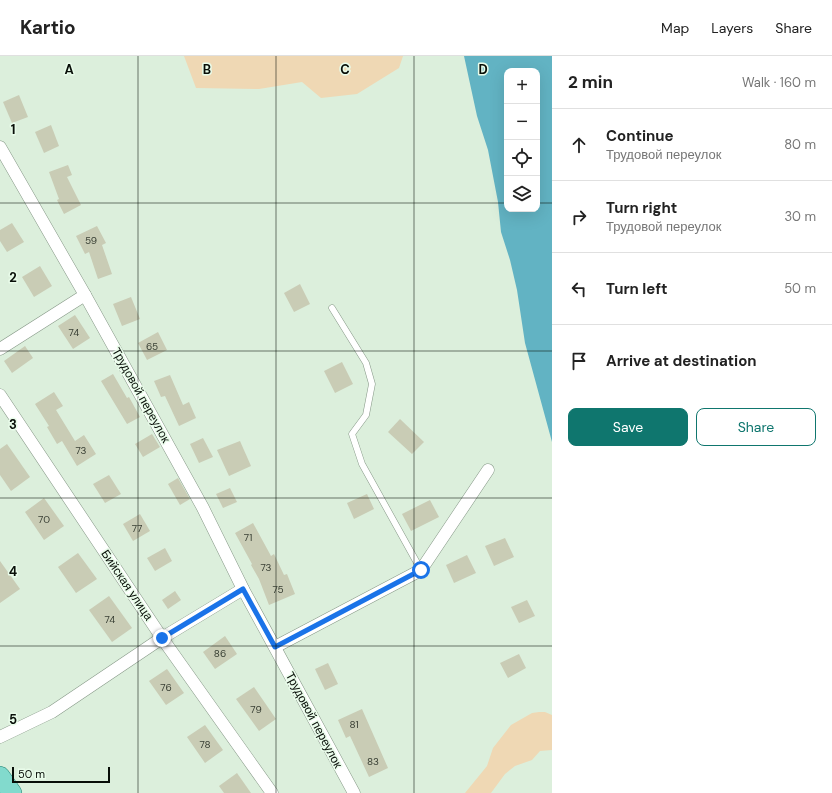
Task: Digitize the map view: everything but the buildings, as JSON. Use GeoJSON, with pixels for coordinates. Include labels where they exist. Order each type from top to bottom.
{"type":"FeatureCollection","features":[{"type":"Feature","properties":{"kind":"main road"},"geometry":{"type":"LineString","coordinates":[[0,776],[12,793]]}},
{"type":"Feature","properties":{"kind":"street","name":"Трудовой переулок"},"geometry":{"type":"LineString","coordinates":[[0,147],[85,295],[203,508],[243,589],[354,793]]}},
{"type":"Feature","properties":{"kind":"street"},"geometry":{"type":"LineString","coordinates":[[0,349],[85,295]]}},
{"type":"Feature","properties":{"kind":"street","name":"Бийская улица"},"geometry":{"type":"LineString","coordinates":[[0,395],[162,638],[272,793]]}},
{"type":"Feature","properties":{"kind":"street"},"geometry":{"type":"LineString","coordinates":[[275,647],[421,570],[488,470]]}},
{"type":"Feature","properties":{"kind":"street"},"geometry":{"type":"LineString","coordinates":[[0,737],[52,712],[162,638],[243,589]]}},
{"type":"Feature","properties":{"kind":"lane"},"geometry":{"type":"LineString","coordinates":[[332,308],[366,363],[372,384],[366,415],[352,434],[362,464],[421,570]]}},
{"type":"Feature","properties":{"kind":"shaded area"},"geometry":{"type":"Polygon","coordinates":[[[184,56],[403,56],[399,68],[357,94],[321,98],[302,82],[259,89],[196,88],[184,56]]]}},
{"type":"Feature","properties":{"kind":"shaded area"},"geometry":{"type":"Polygon","coordinates":[[[545,712],[552,715],[552,750],[540,751],[532,760],[515,766],[505,774],[491,793],[465,793],[487,766],[493,748],[511,725],[532,713],[545,712]]]}},
{"type":"Feature","properties":{"kind":"water"},"geometry":{"type":"Polygon","coordinates":[[[464,56],[552,56],[552,442],[525,343],[517,290],[510,260],[501,232],[498,202],[488,150],[477,116],[464,56]]]}},
{"type":"Feature","properties":{"kind":"route"},"geometry":{"type":"LineString","coordinates":[[162,638],[243,589],[275,647],[421,570]]}}]}
